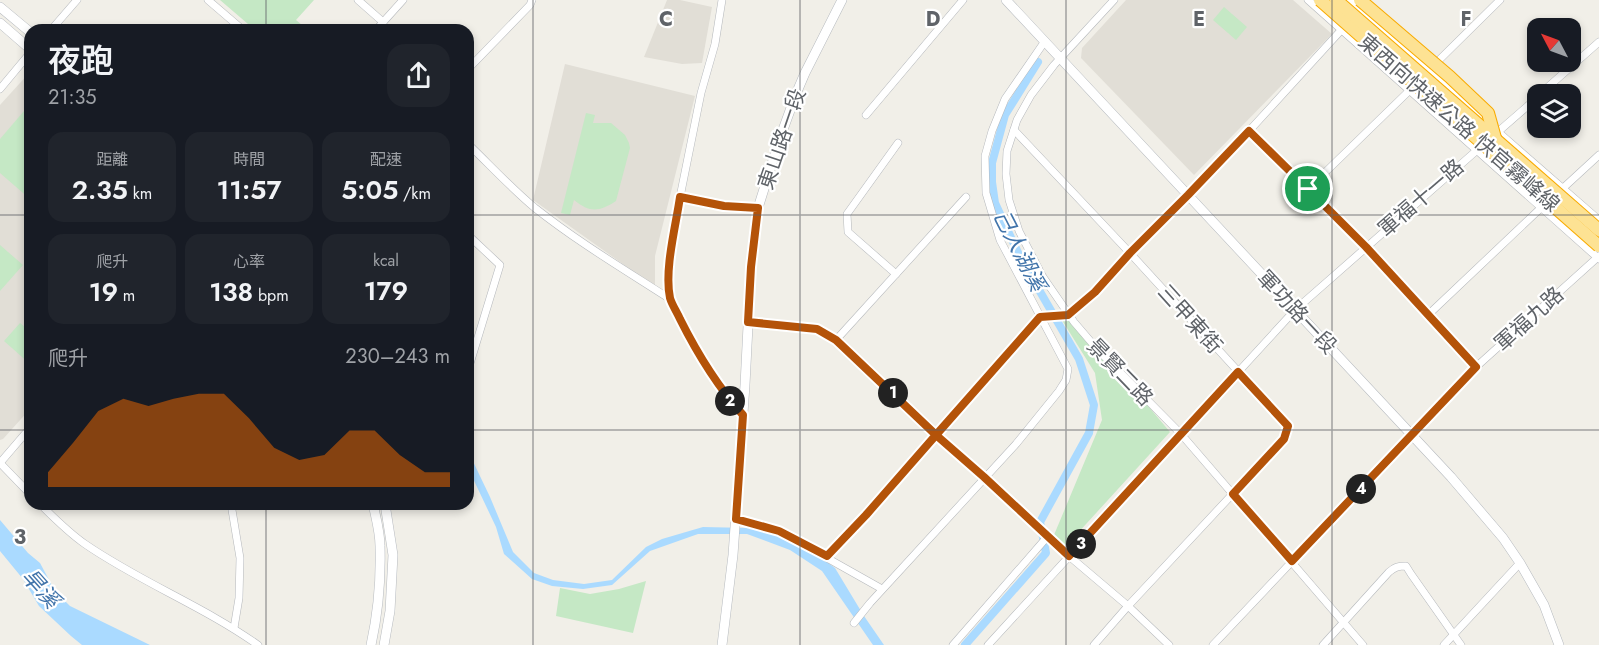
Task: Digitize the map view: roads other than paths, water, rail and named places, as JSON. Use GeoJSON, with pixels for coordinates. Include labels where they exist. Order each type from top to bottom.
{"type":"FeatureCollection","features":[{"type":"Feature","properties":{"kind":"highway","name":"東西向快速公路 快官霧峰線"},"geometry":{"type":"LineString","coordinates":[[1320,0],[1599,255]]}},
{"type":"Feature","properties":{"kind":"highway","name":"東西向快速公路 快官霧峰線"},"geometry":{"type":"LineString","coordinates":[[1336,0],[1497,135],[1599,230]]}},
{"type":"Feature","properties":{"kind":"highway"},"geometry":{"type":"LineString","coordinates":[[1360,4],[1450,77],[1488,113],[1497,135]]}},
{"type":"Feature","properties":{"kind":"main road","name":"東山路一段"},"geometry":{"type":"LineString","coordinates":[[722,645],[736,519],[751,267],[758,208],[796,94],[842,0]]}},
{"type":"Feature","properties":{"kind":"main road","name":"軍功路一段"},"geometry":{"type":"LineString","coordinates":[[1005,0],[1485,515],[1520,563],[1544,605],[1559,645]]}},
{"type":"Feature","properties":{"kind":"main road"},"geometry":{"type":"LineString","coordinates":[[0,7],[24,27]]}},
{"type":"Feature","properties":{"kind":"main road"},"geometry":{"type":"LineString","coordinates":[[0,23],[24,45]]}},
{"type":"Feature","properties":{"kind":"main road"},"geometry":{"type":"LineString","coordinates":[[371,645],[379,596],[380,573],[380,544],[374,510]]}},
{"type":"Feature","properties":{"kind":"main road"},"geometry":{"type":"LineString","coordinates":[[384,645],[390,611],[393,555],[386,510]]}},
{"type":"Feature","properties":{"kind":"street"},"geometry":{"type":"LineString","coordinates":[[56,24],[77,0]]}},
{"type":"Feature","properties":{"kind":"street"},"geometry":{"type":"LineString","coordinates":[[207,0],[236,24]]}},
{"type":"Feature","properties":{"kind":"street"},"geometry":{"type":"LineString","coordinates":[[358,0],[383,22],[403,0]]}},
{"type":"Feature","properties":{"kind":"street"},"geometry":{"type":"LineString","coordinates":[[474,63],[530,5],[532,0]]}},
{"type":"Feature","properties":{"kind":"street"},"geometry":{"type":"LineString","coordinates":[[722,0],[715,44],[701,93],[680,197],[671,257],[670,299],[691,340],[727,397],[743,415]]}},
{"type":"Feature","properties":{"kind":"street"},"geometry":{"type":"LineString","coordinates":[[866,115],[963,0]]}},
{"type":"Feature","properties":{"kind":"street","name":"景賢二路"},"geometry":{"type":"LineString","coordinates":[[1114,0],[1060,57],[1031,95],[1017,120],[1007,151],[1006,174],[1009,200],[1018,231],[1067,315],[1098,350],[1181,434],[1363,645]]}},
{"type":"Feature","properties":{"kind":"street"},"geometry":{"type":"LineString","coordinates":[[1308,0],[1476,150],[1599,255]]}},
{"type":"Feature","properties":{"kind":"street"},"geometry":{"type":"LineString","coordinates":[[1350,0],[1360,4],[1497,135],[1599,220]]}},
{"type":"Feature","properties":{"kind":"street"},"geometry":{"type":"LineString","coordinates":[[827,556],[1041,317],[1067,315],[1095,292],[1249,131],[1341,29],[1360,4],[1369,0]]}},
{"type":"Feature","properties":{"kind":"street"},"geometry":{"type":"LineString","coordinates":[[1308,189],[1500,0]]}},
{"type":"Feature","properties":{"kind":"street"},"geometry":{"type":"LineString","coordinates":[[854,623],[882,589],[1016,444],[1066,380],[1068,369],[1000,240],[986,193],[985,156],[992,131],[1005,99],[1045,41]]}},
{"type":"Feature","properties":{"kind":"street","name":"軍福十一路"},"geometry":{"type":"LineString","coordinates":[[1552,84],[1599,42]]}},
{"type":"Feature","properties":{"kind":"street"},"geometry":{"type":"LineString","coordinates":[[0,89],[24,59]]}},
{"type":"Feature","properties":{"kind":"street","name":"軍福十一路"},"geometry":{"type":"LineString","coordinates":[[988,645],[1295,310],[1527,107]]}},
{"type":"Feature","properties":{"kind":"street","name":"三甲東街"},"geometry":{"type":"LineString","coordinates":[[1014,130],[1288,426],[1284,439],[1094,645]]}},
{"type":"Feature","properties":{"kind":"street"},"geometry":{"type":"LineString","coordinates":[[1249,131],[1366,247],[1476,367]]}},
{"type":"Feature","properties":{"kind":"street"},"geometry":{"type":"LineString","coordinates":[[896,274],[848,232],[847,214],[898,143]]}},
{"type":"Feature","properties":{"kind":"street"},"geometry":{"type":"LineString","coordinates":[[474,150],[534,206],[599,253],[670,299]]}},
{"type":"Feature","properties":{"kind":"street"},"geometry":{"type":"LineString","coordinates":[[1429,314],[1599,155]]}},
{"type":"Feature","properties":{"kind":"street"},"geometry":{"type":"LineString","coordinates":[[680,197],[724,206],[758,208]]}},
{"type":"Feature","properties":{"kind":"street"},"geometry":{"type":"LineString","coordinates":[[836,340],[966,197]]}},
{"type":"Feature","properties":{"kind":"street"},"geometry":{"type":"LineString","coordinates":[[474,241],[500,265],[474,350]]}},
{"type":"Feature","properties":{"kind":"street","name":"軍福九路"},"geometry":{"type":"LineString","coordinates":[[1213,645],[1476,367],[1599,255]]}},
{"type":"Feature","properties":{"kind":"street"},"geometry":{"type":"LineString","coordinates":[[748,322],[817,329],[836,340],[936,435],[1169,645]]}},
{"type":"Feature","properties":{"kind":"street"},"geometry":{"type":"LineString","coordinates":[[24,435],[0,463],[24,488]]}},
{"type":"Feature","properties":{"kind":"street"},"geometry":{"type":"LineString","coordinates":[[47,510],[83,543],[119,566],[234,628],[258,645]]}},
{"type":"Feature","properties":{"kind":"street"},"geometry":{"type":"LineString","coordinates":[[232,510],[240,558],[239,598],[234,628]]}},
{"type":"Feature","properties":{"kind":"street"},"geometry":{"type":"LineString","coordinates":[[736,519],[779,531],[882,589]]}},
{"type":"Feature","properties":{"kind":"street"},"geometry":{"type":"LineString","coordinates":[[952,645],[1048,536]]}},
{"type":"Feature","properties":{"kind":"street"},"geometry":{"type":"LineString","coordinates":[[1444,645],[1520,563]]}},
{"type":"Feature","properties":{"kind":"street"},"geometry":{"type":"LineString","coordinates":[[1323,645],[1389,572],[1395,567],[1406,566],[1461,645]]}},
{"type":"Feature","properties":{"kind":"water"},"geometry":{"type":"Polygon","coordinates":[[[474,464],[513,552],[534,573],[553,580],[584,584],[612,580],[646,547],[662,539],[703,527],[749,528],[770,532],[823,559],[835,568],[884,645],[873,645],[822,571],[790,550],[747,534],[698,534],[650,551],[612,585],[583,589],[552,586],[532,579],[504,554],[496,527],[474,481],[474,464]]]}},
{"type":"Feature","properties":{"kind":"water","name":"旱溪"},"geometry":{"type":"Polygon","coordinates":[[[0,520],[28,553],[40,563],[55,591],[70,606],[150,645],[82,645],[71,636],[39,606],[23,579],[0,551],[0,520]]]}},
{"type":"Feature","properties":{"kind":"waterway","name":"己人湖溪"},"geometry":{"type":"LineString","coordinates":[[965,645],[1046,553],[1040,522],[1089,433],[1094,405],[1079,359],[1020,257],[995,203],[992,163],[1005,115],[1038,62]]}}]}
